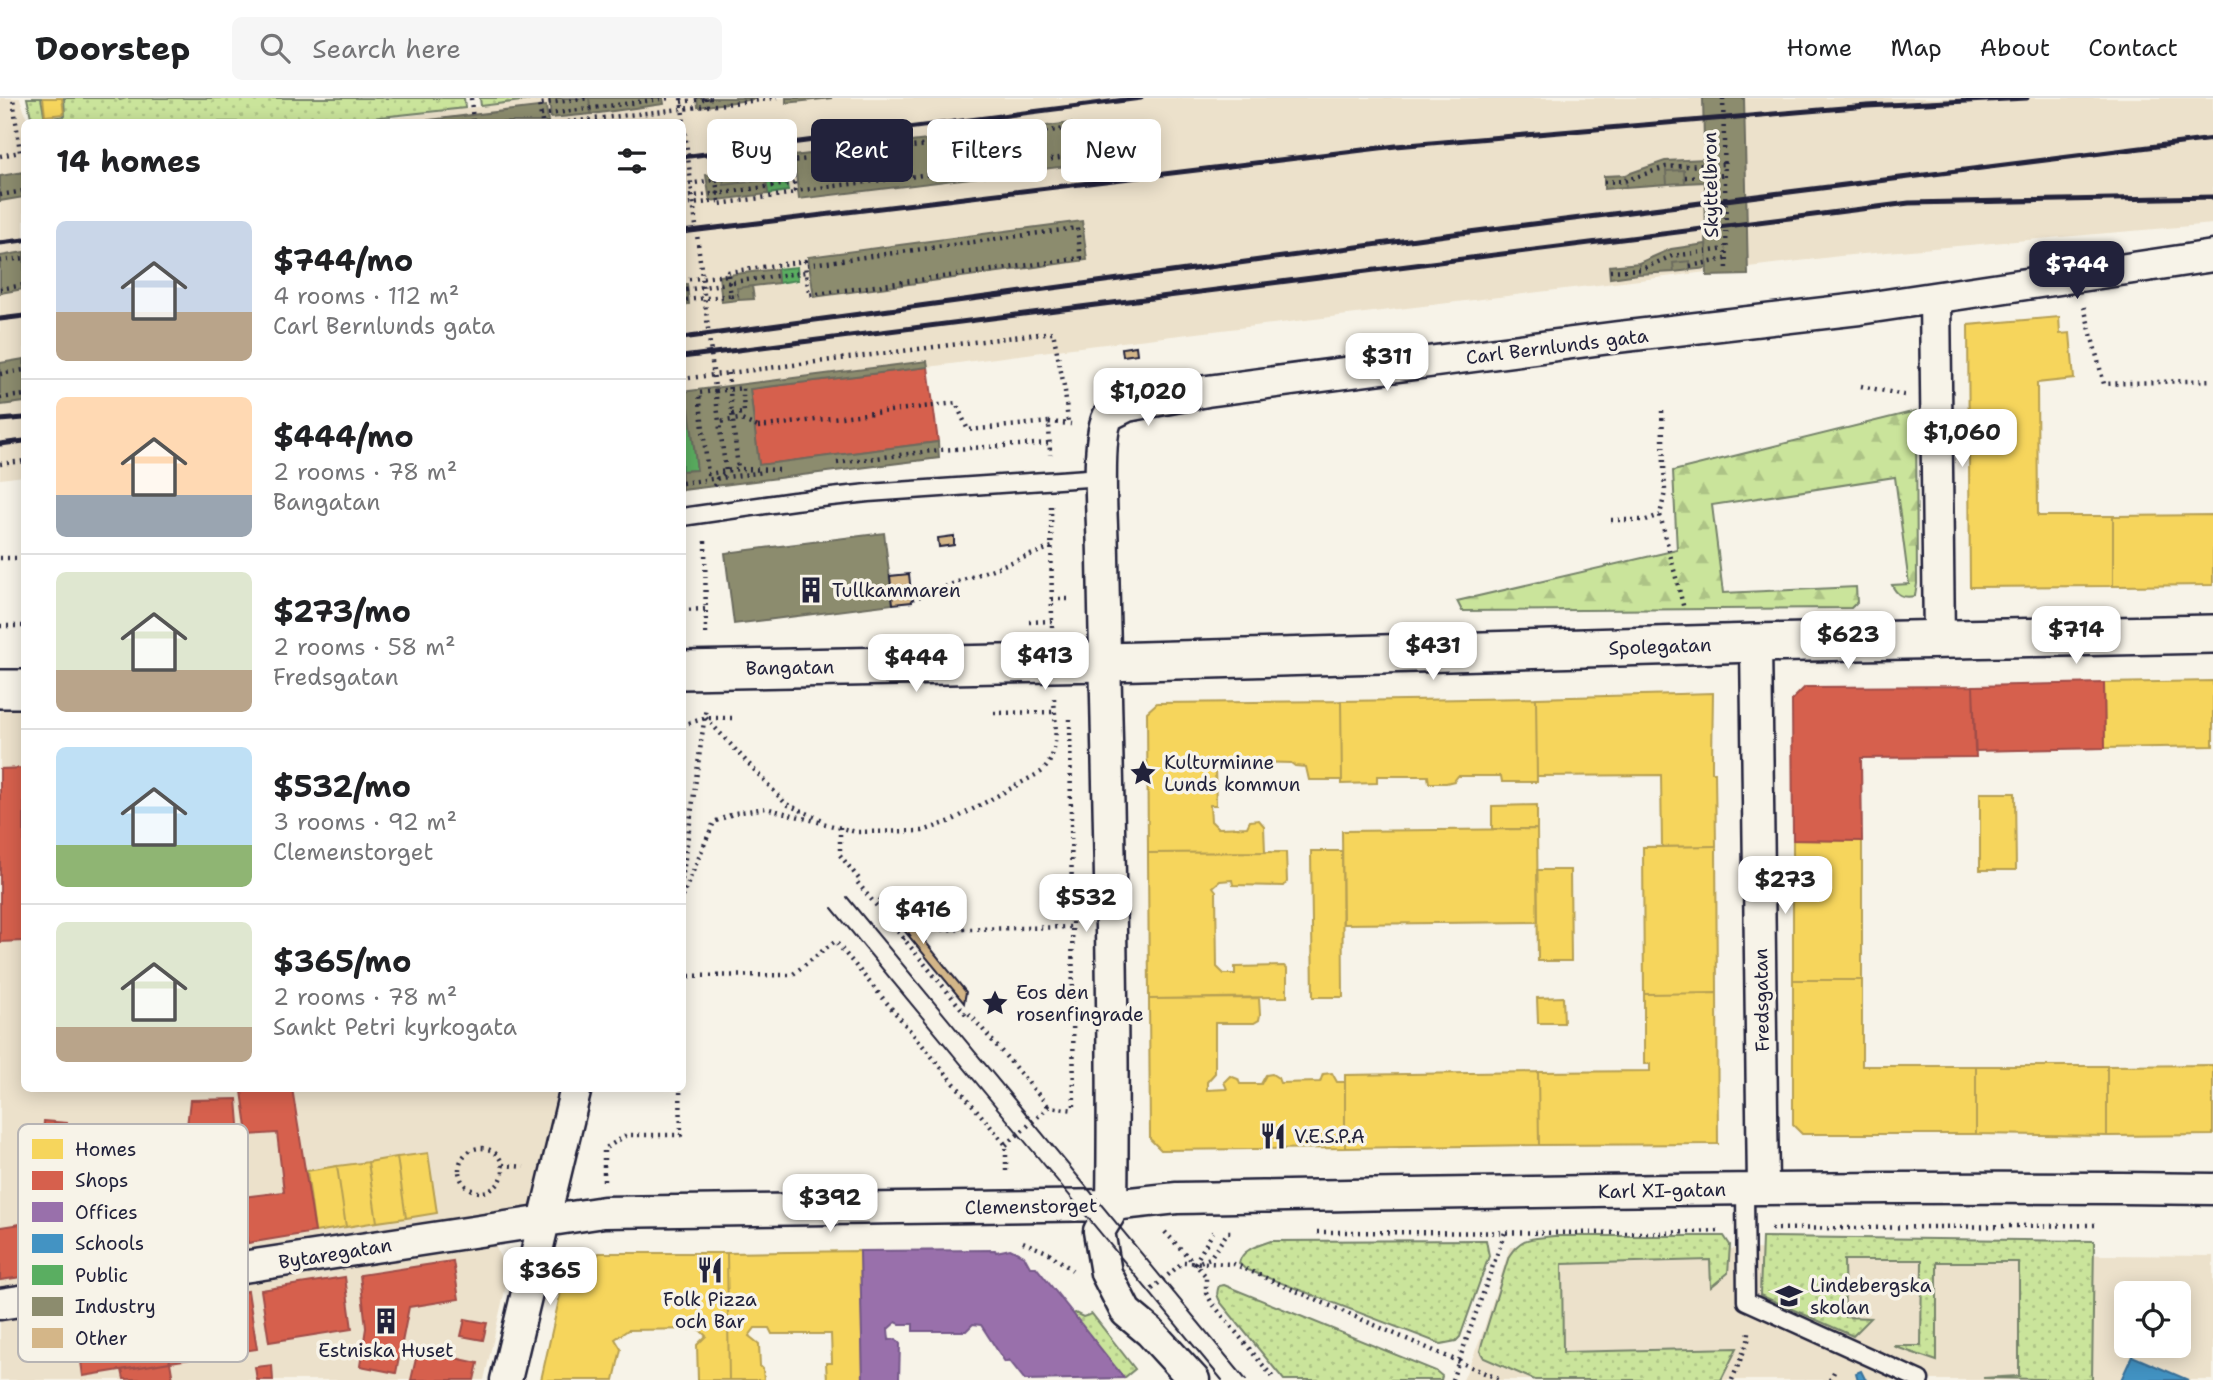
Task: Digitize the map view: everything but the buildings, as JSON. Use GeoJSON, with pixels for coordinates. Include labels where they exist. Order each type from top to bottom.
{"type":"FeatureCollection","features":[{"type":"Feature","properties":{"kind":"street","name":"Carl Bernlunds gata"},"geometry":{"type":"LineString","coordinates":[[1107,662],[1104,626],[1102,431],[1109,415],[1127,406],[1208,391],[1934,298],[2213,256]]}},
{"type":"Feature","properties":{"kind":"street"},"geometry":{"type":"LineString","coordinates":[[1934,298],[1939,640]]}},
{"type":"Feature","properties":{"kind":"street","name":"Spolegatan"},"geometry":{"type":"LineString","coordinates":[[1107,662],[1756,643],[2213,634]]}},
{"type":"Feature","properties":{"kind":"street","name":"Fredsgatan"},"geometry":{"type":"LineString","coordinates":[[1754,1189],[1756,643]]}},
{"type":"Feature","properties":{"kind":"street","name":"Bangatan"},"geometry":{"type":"LineString","coordinates":[[694,683],[1107,662]]}},
{"type":"Feature","properties":{"kind":"street","name":"Clemenstorget"},"geometry":{"type":"LineString","coordinates":[[545,1222],[604,1212],[1112,1205],[1107,662]]}},
{"type":"Feature","properties":{"kind":"street"},"geometry":{"type":"LineString","coordinates":[[0,689],[21,689]]}},
{"type":"Feature","properties":{"kind":"street"},"geometry":{"type":"LineString","coordinates":[[506,1380],[575,1092]]}},
{"type":"Feature","properties":{"kind":"street","name":"Karl XI-gatan"},"geometry":{"type":"LineString","coordinates":[[1112,1205],[1146,1200],[1754,1189],[1976,1186],[2213,1189]]}},
{"type":"Feature","properties":{"kind":"street"},"geometry":{"type":"LineString","coordinates":[[1112,1205],[1110,1215],[1099,1231],[1106,1273],[1126,1312],[1150,1332],[1194,1380]]}},
{"type":"Feature","properties":{"kind":"street","name":"Bytaregatan"},"geometry":{"type":"LineString","coordinates":[[248,1267],[545,1222]]}},
{"type":"Feature","properties":{"kind":"street","name":"Bytaregatan"},"geometry":{"type":"LineString","coordinates":[[0,1304],[18,1301]]}},
{"type":"Feature","properties":{"kind":"lane"},"geometry":{"type":"LineString","coordinates":[[686,516],[806,499],[1102,477]]}},
{"type":"Feature","properties":{"kind":"lane"},"geometry":{"type":"LineString","coordinates":[[1754,1189],[1744,1230],[1746,1301],[1920,1380]]}},
{"type":"Feature","properties":{"kind":"path"},"geometry":{"type":"LineString","coordinates":[[0,156],[20,152],[13,98]]}},
{"type":"Feature","properties":{"kind":"path"},"geometry":{"type":"LineString","coordinates":[[471,98],[473,119]]}},
{"type":"Feature","properties":{"kind":"path"},"geometry":{"type":"LineString","coordinates":[[542,119],[540,104],[589,98]]}},
{"type":"Feature","properties":{"kind":"path"},"geometry":{"type":"LineString","coordinates":[[541,115],[669,98]]}},
{"type":"Feature","properties":{"kind":"path"},"geometry":{"type":"LineString","coordinates":[[683,119],[681,100],[710,98],[707,106]]}},
{"type":"Feature","properties":{"kind":"path"},"geometry":{"type":"LineString","coordinates":[[594,119],[777,98]]}},
{"type":"Feature","properties":{"kind":"path","name":"Skyttelbron"},"geometry":{"type":"LineString","coordinates":[[1723,98],[1727,272]]}},
{"type":"Feature","properties":{"kind":"path"},"geometry":{"type":"LineString","coordinates":[[686,184],[722,179],[716,180],[719,204],[796,193],[795,191],[1068,158],[1065,129],[792,161],[795,191]]}},
{"type":"Feature","properties":{"kind":"path"},"geometry":{"type":"LineString","coordinates":[[686,142],[726,472]]}},
{"type":"Feature","properties":{"kind":"path"},"geometry":{"type":"LineString","coordinates":[[1604,182],[1624,181],[1666,167],[1724,164]]}},
{"type":"Feature","properties":{"kind":"path"},"geometry":{"type":"LineString","coordinates":[[1685,177],[1724,175]]}},
{"type":"Feature","properties":{"kind":"path"},"geometry":{"type":"LineString","coordinates":[[686,197],[794,183]]}},
{"type":"Feature","properties":{"kind":"path"},"geometry":{"type":"LineString","coordinates":[[0,195],[21,192]]}},
{"type":"Feature","properties":{"kind":"path"},"geometry":{"type":"LineString","coordinates":[[686,205],[719,201]]}},
{"type":"Feature","properties":{"kind":"path"},"geometry":{"type":"LineString","coordinates":[[686,300],[705,298],[736,295],[731,296],[728,275],[728,271],[805,261],[805,265],[809,295],[1081,258],[1077,228],[805,265]]}},
{"type":"Feature","properties":{"kind":"path"},"geometry":{"type":"LineString","coordinates":[[1609,271],[1642,269],[1672,256],[1726,249]]}},
{"type":"Feature","properties":{"kind":"path"},"geometry":{"type":"LineString","coordinates":[[0,261],[21,258]]}},
{"type":"Feature","properties":{"kind":"path"},"geometry":{"type":"LineString","coordinates":[[1690,266],[1726,258]]}},
{"type":"Feature","properties":{"kind":"path"},"geometry":{"type":"LineString","coordinates":[[686,290],[806,271]]}},
{"type":"Feature","properties":{"kind":"path"},"geometry":{"type":"LineString","coordinates":[[686,280],[728,275]]}},
{"type":"Feature","properties":{"kind":"path"},"geometry":{"type":"LineString","coordinates":[[2076,276],[2104,384],[2213,380]]}},
{"type":"Feature","properties":{"kind":"path"},"geometry":{"type":"LineString","coordinates":[[0,289],[21,286]]}},
{"type":"Feature","properties":{"kind":"path"},"geometry":{"type":"LineString","coordinates":[[686,378],[1053,332],[1065,391],[1068,423]]}},
{"type":"Feature","properties":{"kind":"path"},"geometry":{"type":"LineString","coordinates":[[0,374],[21,370]]}},
{"type":"Feature","properties":{"kind":"path"},"geometry":{"type":"LineString","coordinates":[[728,373],[738,469]]}},
{"type":"Feature","properties":{"kind":"path"},"geometry":{"type":"LineString","coordinates":[[1861,386],[1936,402]]}},
{"type":"Feature","properties":{"kind":"path"},"geometry":{"type":"LineString","coordinates":[[686,483],[780,470],[738,469],[708,474],[699,393],[743,388],[744,413],[732,414]]}},
{"type":"Feature","properties":{"kind":"path"},"geometry":{"type":"LineString","coordinates":[[0,398],[21,395]]}},
{"type":"Feature","properties":{"kind":"path"},"geometry":{"type":"LineString","coordinates":[[686,888],[714,822],[724,817],[766,808],[856,832],[923,831],[951,821],[1041,772],[1051,763],[1055,747],[1049,422],[968,430],[956,403],[758,427],[739,419],[719,422]]}},
{"type":"Feature","properties":{"kind":"path"},"geometry":{"type":"LineString","coordinates":[[1662,411],[1665,492],[1660,515],[1692,645]]}},
{"type":"Feature","properties":{"kind":"path"},"geometry":{"type":"LineString","coordinates":[[837,463],[939,450],[1050,443]]}},
{"type":"Feature","properties":{"kind":"path"},"geometry":{"type":"LineString","coordinates":[[0,464],[21,461]]}},
{"type":"Feature","properties":{"kind":"path"},"geometry":{"type":"LineString","coordinates":[[717,479],[726,472]]}},
{"type":"Feature","properties":{"kind":"path"},"geometry":{"type":"LineString","coordinates":[[705,514],[706,639]]}},
{"type":"Feature","properties":{"kind":"path"},"geometry":{"type":"LineString","coordinates":[[1611,520],[1646,520],[1660,515]]}},
{"type":"Feature","properties":{"kind":"path"},"geometry":{"type":"LineString","coordinates":[[912,599],[1052,547]]}},
{"type":"Feature","properties":{"kind":"path"},"geometry":{"type":"LineString","coordinates":[[0,558],[21,558]]}},
{"type":"Feature","properties":{"kind":"path"},"geometry":{"type":"LineString","coordinates":[[686,610],[706,609]]}},
{"type":"Feature","properties":{"kind":"path"},"geometry":{"type":"LineString","coordinates":[[1029,622],[1052,621]]}},
{"type":"Feature","properties":{"kind":"path"},"geometry":{"type":"LineString","coordinates":[[0,626],[21,626]]}},
{"type":"Feature","properties":{"kind":"path"},"geometry":{"type":"LineString","coordinates":[[694,683],[706,718],[786,804],[839,827]]}},
{"type":"Feature","properties":{"kind":"path"},"geometry":{"type":"LineString","coordinates":[[994,713],[1055,712]]}},
{"type":"Feature","properties":{"kind":"path"},"geometry":{"type":"LineString","coordinates":[[686,853],[706,718]]}},
{"type":"Feature","properties":{"kind":"path"},"geometry":{"type":"LineString","coordinates":[[686,724],[706,718],[733,718]]}},
{"type":"Feature","properties":{"kind":"path"},"geometry":{"type":"LineString","coordinates":[[1070,719],[1074,1110]]}},
{"type":"Feature","properties":{"kind":"path"},"geometry":{"type":"LineString","coordinates":[[839,827],[840,855],[859,879],[857,882],[965,1013],[967,1010],[1049,1107],[1084,1110]]}},
{"type":"Feature","properties":{"kind":"path"},"geometry":{"type":"LineString","coordinates":[[904,939],[916,930],[1072,927]]}},
{"type":"Feature","properties":{"kind":"path"},"geometry":{"type":"LineString","coordinates":[[686,976],[792,975],[835,941],[1006,1145],[1006,1179]]}},
{"type":"Feature","properties":{"kind":"path"},"geometry":{"type":"LineString","coordinates":[[605,1188],[604,1149],[627,1135],[681,1135],[680,1092]]}},
{"type":"Feature","properties":{"kind":"path"},"geometry":{"type":"LineString","coordinates":[[1006,1145],[1049,1107]]}},
{"type":"Feature","properties":{"kind":"path"},"geometry":{"type":"LineString","coordinates":[[474,1148],[490,1149],[501,1158],[503,1165],[502,1179],[498,1185],[485,1192],[470,1189],[461,1179],[459,1171],[463,1157],[474,1148]]}},
{"type":"Feature","properties":{"kind":"path"},"geometry":{"type":"LineString","coordinates":[[503,1165],[525,1167]]}},
{"type":"Feature","properties":{"kind":"path"},"geometry":{"type":"LineString","coordinates":[[1146,1200],[1159,1216],[1164,1231],[1206,1276],[1206,1293],[1212,1303],[1275,1380]]}},
{"type":"Feature","properties":{"kind":"path"},"geometry":{"type":"LineString","coordinates":[[1310,1232],[1658,1233],[2097,1225]]}},
{"type":"Feature","properties":{"kind":"path"},"geometry":{"type":"LineString","coordinates":[[1452,1380],[1505,1232]]}},
{"type":"Feature","properties":{"kind":"path"},"geometry":{"type":"LineString","coordinates":[[1194,1264],[1210,1258],[1228,1233],[1237,1233]]}},
{"type":"Feature","properties":{"kind":"path"},"geometry":{"type":"LineString","coordinates":[[1126,1312],[1183,1262],[1234,1264],[1501,1380]]}},
{"type":"Feature","properties":{"kind":"path"},"geometry":{"type":"LineString","coordinates":[[1732,1380],[1748,1341],[1746,1301]]}},
{"type":"Feature","properties":{"kind":"shaded area"},"geometry":{"type":"Polygon","coordinates":[[[0,98],[20,98],[27,119],[21,119],[21,476],[0,479],[0,98]]]}},
{"type":"Feature","properties":{"kind":"shaded area"},"geometry":{"type":"Polygon","coordinates":[[[545,98],[2213,98],[2213,224],[1840,256],[928,367],[927,361],[686,391],[686,119],[382,119],[545,98]]]}},
{"type":"Feature","properties":{"kind":"shaded area"},"geometry":{"type":"Polygon","coordinates":[[[0,689],[21,689],[21,1092],[575,1092],[545,1222],[248,1267],[248,1124],[18,1124],[18,1301],[0,1304],[0,689]]]}},
{"type":"Feature","properties":{"kind":"shaded area"},"geometry":{"type":"Polygon","coordinates":[[[493,1240],[508,1277],[484,1380],[0,1380],[0,1312],[18,1309],[18,1362],[248,1362],[248,1276],[493,1240]]]}},
{"type":"Feature","properties":{"kind":"shaded area","name":"Lindebergska skolan"},"geometry":{"type":"Polygon","coordinates":[[[1510,1247],[2213,1256],[2213,1380],[1463,1380],[1481,1338],[1510,1247]]]}},
{"type":"Feature","properties":{"kind":"green space"},"geometry":{"type":"Polygon","coordinates":[[[27,98],[41,98],[45,119],[31,119],[27,98]]]}},
{"type":"Feature","properties":{"kind":"green space"},"geometry":{"type":"Polygon","coordinates":[[[64,98],[464,98],[465,108],[362,119],[45,119],[65,116],[64,98]]]}},
{"type":"Feature","properties":{"kind":"green space"},"geometry":{"type":"Polygon","coordinates":[[[480,98],[545,98],[481,106],[480,98]]]}},
{"type":"Feature","properties":{"kind":"green space"},"geometry":{"type":"Polygon","coordinates":[[[1916,411],[1915,596],[1901,595],[1892,585],[1909,584],[1895,477],[1712,505],[1723,593],[1856,587],[1857,602],[1851,608],[1462,611],[1457,601],[1677,550],[1673,471],[1916,411]]]}},
{"type":"Feature","properties":{"kind":"green space"},"geometry":{"type":"Polygon","coordinates":[[[1554,1236],[1724,1236],[1730,1245],[1728,1273],[1711,1287],[1710,1260],[1562,1264],[1563,1352],[1737,1348],[1721,1380],[1535,1380],[1484,1358],[1480,1351],[1509,1256],[1523,1242],[1554,1236]]]}},
{"type":"Feature","properties":{"kind":"green space"},"geometry":{"type":"Polygon","coordinates":[[[1762,1237],[2094,1241],[2092,1380],[1983,1378],[2019,1376],[2019,1262],[1937,1262],[1937,1361],[1893,1346],[1921,1346],[1922,1260],[1844,1260],[1845,1317],[1871,1318],[1853,1336],[1760,1295],[1762,1237]]]}},
{"type":"Feature","properties":{"kind":"green space"},"geometry":{"type":"Polygon","coordinates":[[[1486,1240],[1489,1256],[1460,1337],[1456,1341],[1441,1344],[1245,1269],[1239,1263],[1247,1251],[1271,1241],[1486,1240]]]}},
{"type":"Feature","properties":{"kind":"green space"},"geometry":{"type":"Polygon","coordinates":[[[1224,1285],[1436,1371],[1442,1376],[1441,1380],[1284,1380],[1221,1303],[1217,1291],[1219,1286],[1224,1285]]]}},
{"type":"Feature","properties":{"kind":"green space"},"geometry":{"type":"Polygon","coordinates":[[[1072,1314],[1083,1317],[1092,1314],[1135,1369],[1124,1378],[1072,1314]]]}},
{"type":"Feature","properties":{"kind":"tram line"},"geometry":{"type":"LineString","coordinates":[[847,897],[1246,1380]]}},
{"type":"Feature","properties":{"kind":"tram line"},"geometry":{"type":"LineString","coordinates":[[832,908],[1222,1380]]}},
{"type":"Feature","properties":{"kind":"railway"},"geometry":{"type":"LineString","coordinates":[[686,156],[1141,98]]}},
{"type":"Feature","properties":{"kind":"railway"},"geometry":{"type":"LineString","coordinates":[[686,232],[1396,146],[1867,106],[2027,98]]}},
{"type":"Feature","properties":{"kind":"railway"},"geometry":{"type":"LineString","coordinates":[[686,337],[1461,233],[2213,139]]}},
{"type":"Feature","properties":{"kind":"railway"},"geometry":{"type":"LineString","coordinates":[[686,356],[1909,203],[2213,197]]}},
{"type":"Feature","properties":{"kind":"railway"},"geometry":{"type":"LineString","coordinates":[[0,243],[21,240]]}},
{"type":"Feature","properties":{"kind":"railway"},"geometry":{"type":"LineString","coordinates":[[0,319],[21,316]]}},
{"type":"Feature","properties":{"kind":"railway"},"geometry":{"type":"LineString","coordinates":[[0,420],[21,418]]}},
{"type":"Feature","properties":{"kind":"railway"},"geometry":{"type":"LineString","coordinates":[[0,444],[21,441]]}},
{"type":"Feature","properties":{"kind":"place","name":"Tullkammaren"},"geometry":{"type":"Point","coordinates":[811,590]}},
{"type":"Feature","properties":{"kind":"place","name":"Kulturminne Lunds kommun"},"geometry":{"type":"Point","coordinates":[1143,773]}},
{"type":"Feature","properties":{"kind":"place","name":"Eos den rosenfingrade"},"geometry":{"type":"Point","coordinates":[995,1003]}},
{"type":"Feature","properties":{"kind":"place","name":"V.E.S.P.A"},"geometry":{"type":"Point","coordinates":[1273,1136]}},
{"type":"Feature","properties":{"kind":"place","name":"Folk Pizza och Bar"},"geometry":{"type":"Point","coordinates":[710,1270]}},
{"type":"Feature","properties":{"kind":"place","name":"Lindebergska skolan"},"geometry":{"type":"Point","coordinates":[1789,1296]}},
{"type":"Feature","properties":{"kind":"place","name":"Estniska Huset"},"geometry":{"type":"Point","coordinates":[386,1321]}}]}
